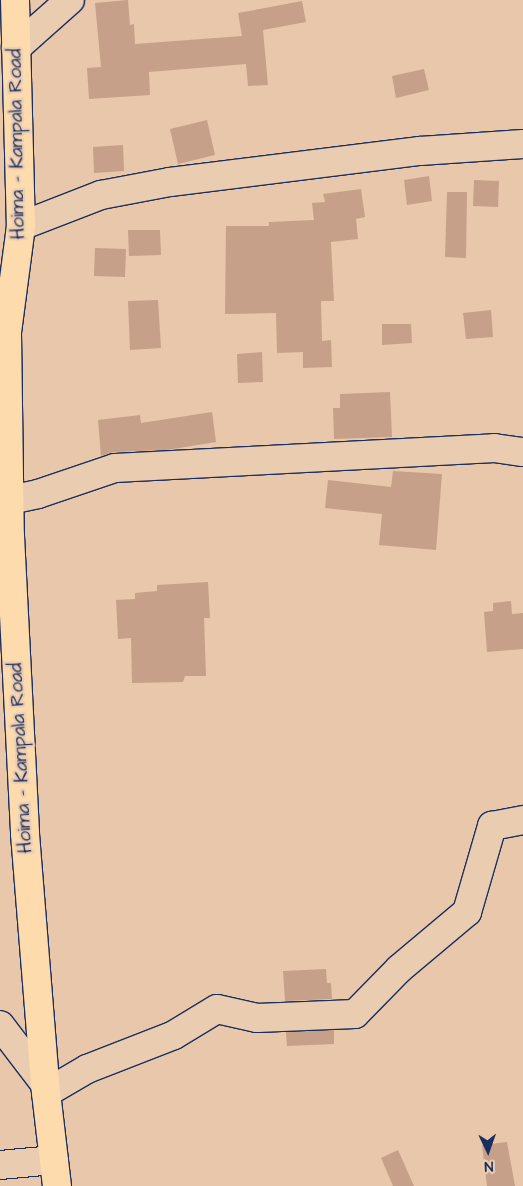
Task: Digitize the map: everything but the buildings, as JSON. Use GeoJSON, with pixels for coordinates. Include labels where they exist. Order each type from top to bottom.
{"type":"FeatureCollection","features":[{"type":"Feature","properties":{"kind":"main road","name":"Hoima - Kampala Road"},"geometry":{"type":"LineString","coordinates":[[15,0],[21,226],[3,332],[4,399],[25,834],[45,1089],[55,1173]]}},
{"type":"Feature","properties":{"kind":"street"},"geometry":{"type":"LineString","coordinates":[[16,48],[70,0]]}},
{"type":"Feature","properties":{"kind":"street"},"geometry":{"type":"LineString","coordinates":[[21,226],[101,195],[170,182],[420,151],[523,144]]}},
{"type":"Feature","properties":{"kind":"street"},"geometry":{"type":"LineString","coordinates":[[10,500],[38,494],[115,468],[494,448],[523,452]]}},
{"type":"Feature","properties":{"kind":"street"},"geometry":{"type":"LineString","coordinates":[[0,1025],[45,1089],[87,1069],[174,1035],[217,1010],[257,1018],[355,1014],[399,969],[467,912],[492,826],[523,820]]}},
{"type":"Feature","properties":{"kind":"street"},"geometry":{"type":"LineString","coordinates":[[0,1165],[55,1173]]}}]}
